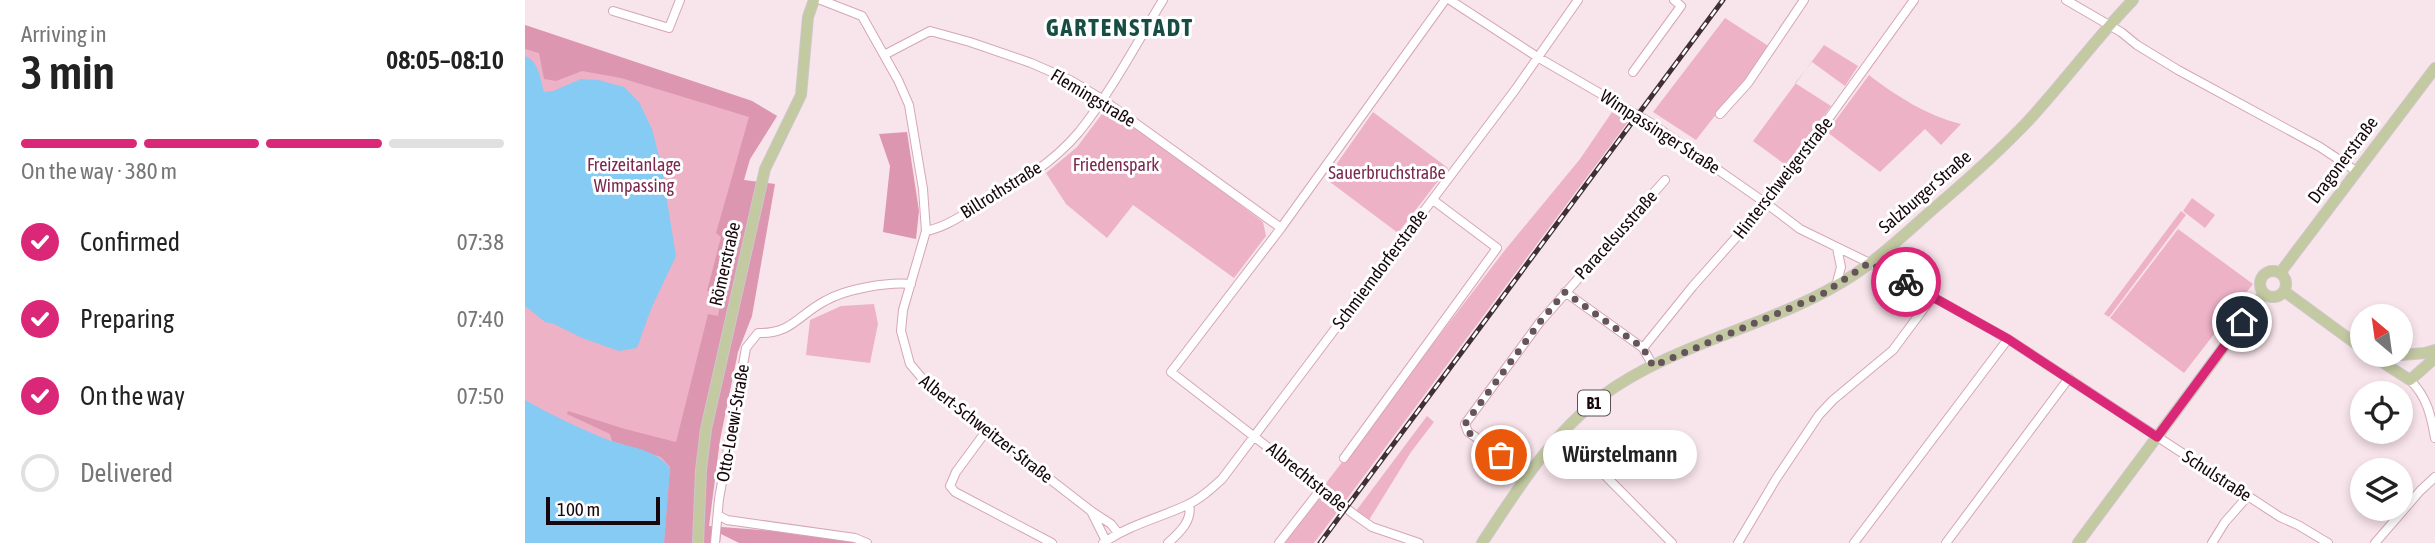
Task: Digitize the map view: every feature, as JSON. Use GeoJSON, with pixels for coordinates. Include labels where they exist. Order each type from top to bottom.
{"type":"FeatureCollection","features":[{"type":"Feature","properties":{"kind":"main road","name":"Römerstraße"},"geometry":{"type":"LineString","coordinates":[[698,543],[701,470],[706,429],[765,169],[801,95],[808,18],[814,0]]}},
{"type":"Feature","properties":{"kind":"main road","name":"Salzburger Straße"},"geometry":{"type":"LineString","coordinates":[[1482,543],[1529,473],[1562,432],[1603,396],[1653,366],[1821,295],[1869,263],[1987,162],[2029,120],[2133,0]]}},
{"type":"Feature","properties":{"kind":"main road","name":"Dragonerstraße"},"geometry":{"type":"LineString","coordinates":[[2078,543],[2264,293],[2260,287],[2266,273],[2280,273],[2435,68]]}},
{"type":"Feature","properties":{"kind":"main road"},"geometry":{"type":"LineString","coordinates":[[2280,273],[2285,278],[2284,292]]}},
{"type":"Feature","properties":{"kind":"main road"},"geometry":{"type":"LineString","coordinates":[[2264,293],[2277,297],[2284,292]]}},
{"type":"Feature","properties":{"kind":"main road"},"geometry":{"type":"LineString","coordinates":[[2284,292],[2350,340]]}},
{"type":"Feature","properties":{"kind":"main road"},"geometry":{"type":"LineString","coordinates":[[2413,353],[2435,350]]}},
{"type":"Feature","properties":{"kind":"main road"},"geometry":{"type":"LineString","coordinates":[[2391,368],[2410,380],[2435,358]]}},
{"type":"Feature","properties":{"kind":"street"},"geometry":{"type":"LineString","coordinates":[[613,11],[669,28],[680,0]]}},
{"type":"Feature","properties":{"kind":"street","name":"Albert-Schweitzer-Straße"},"geometry":{"type":"LineString","coordinates":[[821,0],[862,16],[909,105],[923,189],[926,231],[901,324],[902,339],[910,364],[927,384],[1111,524],[1118,533]]}},
{"type":"Feature","properties":{"kind":"street","name":"Billrothstraße"},"geometry":{"type":"LineString","coordinates":[[926,231],[946,225],[1035,172],[1078,133],[1163,0]]}},
{"type":"Feature","properties":{"kind":"street"},"geometry":{"type":"LineString","coordinates":[[1254,436],[1171,372],[1281,228],[1447,0]]}},
{"type":"Feature","properties":{"kind":"street","name":"Wimpassinger Straße"},"geometry":{"type":"LineString","coordinates":[[1447,0],[1539,58],[1651,123],[1800,229],[1869,263]]}},
{"type":"Feature","properties":{"kind":"street","name":"Schmierndorferstraße"},"geometry":{"type":"LineString","coordinates":[[1254,436],[1539,58],[1579,0]]}},
{"type":"Feature","properties":{"kind":"street"},"geometry":{"type":"LineString","coordinates":[[1720,114],[1748,83],[1804,0]]}},
{"type":"Feature","properties":{"kind":"street","name":"Hinterschweigerstraße"},"geometry":{"type":"LineString","coordinates":[[1643,348],[1693,286],[1767,204],[1914,0]]}},
{"type":"Feature","properties":{"kind":"street"},"geometry":{"type":"LineString","coordinates":[[2066,0],[2186,75],[2321,147],[2356,171]]}},
{"type":"Feature","properties":{"kind":"street"},"geometry":{"type":"LineString","coordinates":[[1633,72],[1680,2]]}},
{"type":"Feature","properties":{"kind":"street","name":"Flemingstraße"},"geometry":{"type":"LineString","coordinates":[[884,55],[930,31],[1031,63],[1070,80],[1102,99],[1281,228]]}},
{"type":"Feature","properties":{"kind":"street","name":"Paracelsusstraße"},"geometry":{"type":"LineString","coordinates":[[1529,473],[1468,432],[1465,424],[1540,322],[1665,180]]}},
{"type":"Feature","properties":{"kind":"street"},"geometry":{"type":"LineString","coordinates":[[1344,458],[1497,248],[1433,200]]}},
{"type":"Feature","properties":{"kind":"street"},"geometry":{"type":"LineString","coordinates":[[1836,286],[1841,267],[1837,248]]}},
{"type":"Feature","properties":{"kind":"street"},"geometry":{"type":"LineString","coordinates":[[1883,252],[1892,274]]}},
{"type":"Feature","properties":{"kind":"street","name":"Schulstraße"},"geometry":{"type":"LineString","coordinates":[[1869,263],[2008,339],[2248,496],[2328,543]]}},
{"type":"Feature","properties":{"kind":"street","name":"Otto-Loewi-Straße"},"geometry":{"type":"LineString","coordinates":[[716,543],[723,474],[746,348],[751,339],[758,333],[789,328],[816,306],[840,294],[911,284]]}},
{"type":"Feature","properties":{"kind":"street"},"geometry":{"type":"LineString","coordinates":[[1565,292],[1643,348],[1653,366]]}},
{"type":"Feature","properties":{"kind":"street"},"geometry":{"type":"LineString","coordinates":[[1738,543],[1776,479],[1819,415],[1893,350],[1933,296]]}},
{"type":"Feature","properties":{"kind":"street"},"geometry":{"type":"LineString","coordinates":[[1854,543],[2008,339]]}},
{"type":"Feature","properties":{"kind":"street"},"geometry":{"type":"LineString","coordinates":[[1946,543],[2069,378]]}},
{"type":"Feature","properties":{"kind":"street"},"geometry":{"type":"LineString","coordinates":[[2410,380],[2427,402],[2435,438]]}},
{"type":"Feature","properties":{"kind":"street"},"geometry":{"type":"LineString","coordinates":[[987,430],[956,472],[950,486],[955,492],[1052,543]]}},
{"type":"Feature","properties":{"kind":"street"},"geometry":{"type":"LineString","coordinates":[[1562,432],[1672,543]]}},
{"type":"Feature","properties":{"kind":"street","name":"Albrechtstraße"},"geometry":{"type":"LineString","coordinates":[[1104,542],[1118,533],[1189,504],[1207,493],[1222,479],[1254,436],[1372,527],[1419,543]]}},
{"type":"Feature","properties":{"kind":"street"},"geometry":{"type":"LineString","coordinates":[[2375,543],[2420,491],[2435,478]]}},
{"type":"Feature","properties":{"kind":"street"},"geometry":{"type":"LineString","coordinates":[[1279,543],[1321,489]]}},
{"type":"Feature","properties":{"kind":"street"},"geometry":{"type":"LineString","coordinates":[[2211,543],[2248,496]]}},
{"type":"Feature","properties":{"kind":"street"},"geometry":{"type":"LineString","coordinates":[[1168,543],[1189,519],[1189,504]]}},
{"type":"Feature","properties":{"kind":"street","name":"Albert-Schweitzer-Straße"},"geometry":{"type":"LineString","coordinates":[[1091,511],[1104,542]]}},
{"type":"Feature","properties":{"kind":"street"},"geometry":{"type":"LineString","coordinates":[[718,515],[727,520],[842,536],[867,543]]}},
{"type":"Feature","properties":{"kind":"green space"},"geometry":{"type":"Polygon","coordinates":[[[1725,18],[1770,47],[1696,140],[1653,112],[1725,18]]]}},
{"type":"Feature","properties":{"kind":"green space","name":"Freizeitanlage Wimpassing"},"geometry":{"type":"Polygon","coordinates":[[[525,25],[752,101],[777,116],[750,159],[743,180],[679,543],[525,543],[525,25]]]}},
{"type":"Feature","properties":{"kind":"green space"},"geometry":{"type":"Polygon","coordinates":[[[1824,45],[1858,66],[1845,86],[1812,62],[1805,70],[1824,45]]]}},
{"type":"Feature","properties":{"kind":"green space"},"geometry":{"type":"Polygon","coordinates":[[[1869,75],[1913,104],[1961,124],[1941,145],[1925,129],[1880,172],[1827,132],[1869,75]]]}},
{"type":"Feature","properties":{"kind":"green space"},"geometry":{"type":"Polygon","coordinates":[[[1796,83],[1831,106],[1787,166],[1753,141],[1796,83]]]}},
{"type":"Feature","properties":{"kind":"green space","name":"Friedenspark"},"geometry":{"type":"Polygon","coordinates":[[[1105,110],[1113,112],[1153,139],[1263,222],[1266,236],[1234,278],[1133,205],[1107,238],[1066,204],[1046,173],[1077,147],[1105,110]]]}},
{"type":"Feature","properties":{"kind":"green space","name":"Sauerbruchstraße"},"geometry":{"type":"Polygon","coordinates":[[[1373,112],[1448,168],[1398,233],[1326,179],[1373,112]]]}},
{"type":"Feature","properties":{"kind":"green space"},"geometry":{"type":"Polygon","coordinates":[[[1612,112],[1628,122],[1314,543],[1280,543],[1505,250],[1580,159],[1612,112]]]}},
{"type":"Feature","properties":{"kind":"green space"},"geometry":{"type":"Polygon","coordinates":[[[2192,198],[2215,215],[2205,228],[2183,211],[2192,198]]]}},
{"type":"Feature","properties":{"kind":"green space"},"geometry":{"type":"Polygon","coordinates":[[[2181,211],[2186,215],[2109,317],[2104,314],[2181,211]]]}},
{"type":"Feature","properties":{"kind":"green space"},"geometry":{"type":"Polygon","coordinates":[[[2178,229],[2253,284],[2184,373],[2110,318],[2178,229]]]}},
{"type":"Feature","properties":{"kind":"green space"},"geometry":{"type":"Polygon","coordinates":[[[874,304],[878,324],[870,363],[806,355],[810,320],[841,306],[874,304]]]}},
{"type":"Feature","properties":{"kind":"green space"},"geometry":{"type":"Polygon","coordinates":[[[1427,416],[1434,422],[1411,452],[1369,520],[1356,511],[1427,416]]]}},
{"type":"Feature","properties":{"kind":"shaded area"},"geometry":{"type":"Polygon","coordinates":[[[525,25],[752,101],[777,116],[750,159],[744,180],[775,184],[752,316],[738,352],[720,440],[709,526],[788,532],[859,543],[739,543],[721,534],[720,543],[664,543],[670,467],[661,457],[612,441],[610,434],[567,414],[568,411],[676,442],[708,314],[718,316],[722,294],[707,291],[721,237],[716,233],[749,117],[621,78],[582,71],[556,81],[544,79],[539,53],[525,49],[525,25]]]}},
{"type":"Feature","properties":{"kind":"shaded area"},"geometry":{"type":"Polygon","coordinates":[[[907,132],[919,211],[916,239],[883,232],[890,166],[879,134],[907,132]]]}},
{"type":"Feature","properties":{"kind":"water"},"geometry":{"type":"Polygon","coordinates":[[[525,56],[536,66],[544,92],[581,79],[598,80],[624,87],[639,102],[652,129],[661,164],[676,256],[651,309],[637,348],[619,351],[582,338],[545,322],[525,306],[525,56]]]}},
{"type":"Feature","properties":{"kind":"water"},"geometry":{"type":"Polygon","coordinates":[[[525,400],[611,441],[650,453],[670,468],[664,543],[525,543],[525,400]]]}},
{"type":"Feature","properties":{"kind":"railway"},"geometry":{"type":"LineString","coordinates":[[1320,543],[1723,0]]}},
{"type":"Feature","properties":{"kind":"way so far"},"geometry":{"type":"LineString","coordinates":[[1501,455],[1468,432],[1465,424],[1565,292],[1643,348],[1653,366],[1821,295],[1869,263],[1906,282]]}},
{"type":"Feature","properties":{"kind":"place","name":"Würstelmann"},"geometry":{"type":"Point","coordinates":[1501,455]}},
{"type":"Feature","properties":{"kind":"district","name":"GARTENSTADT"},"geometry":{"type":"Point","coordinates":[1120,28]}},
{"type":"Feature","properties":{"kind":"route"},"geometry":{"type":"LineString","coordinates":[[1906,282],[2008,339],[2157,437],[2242,322]]}}]}
